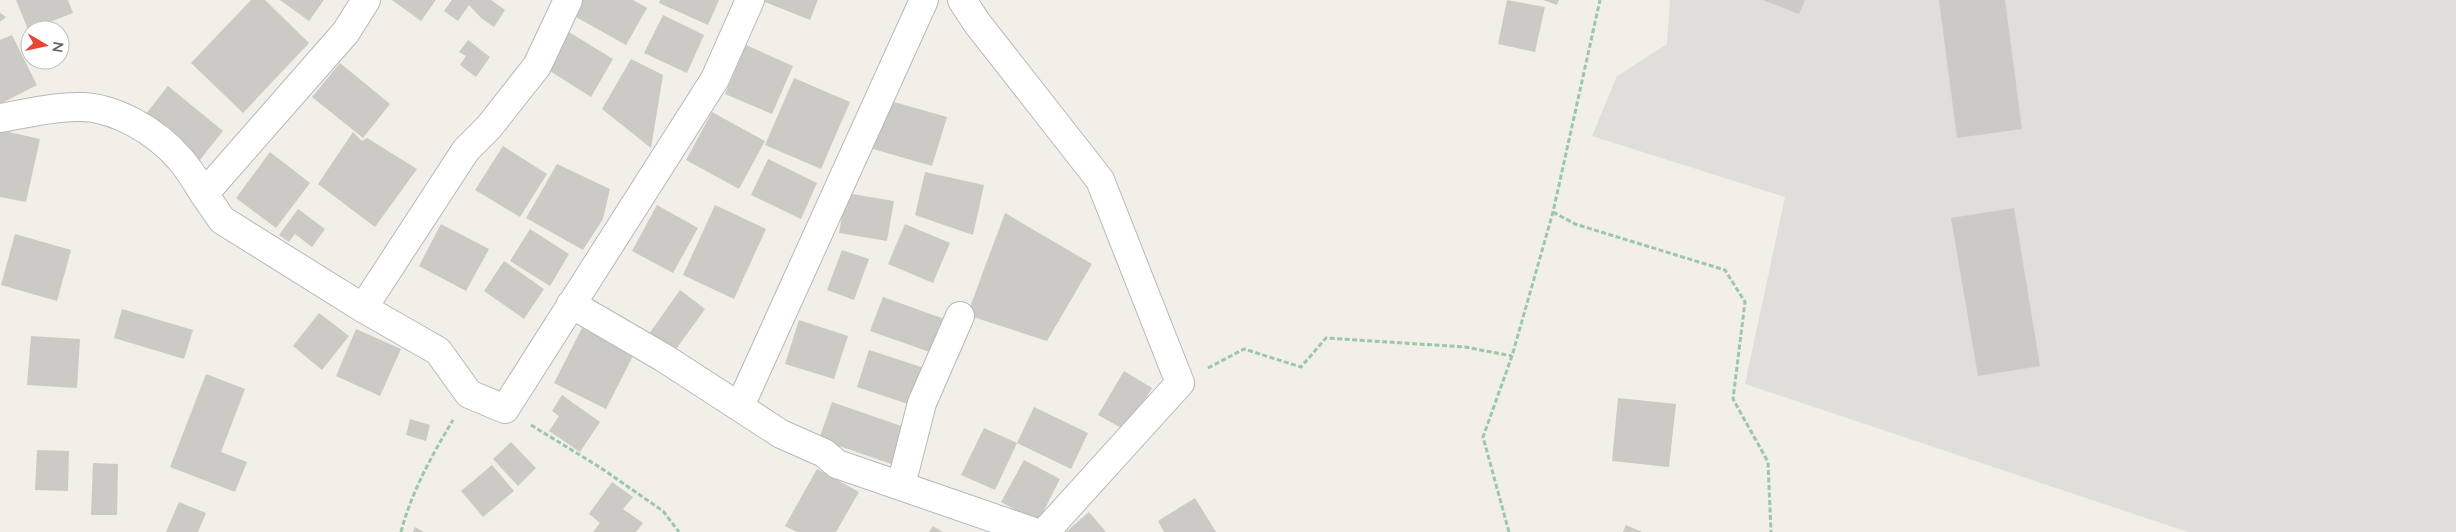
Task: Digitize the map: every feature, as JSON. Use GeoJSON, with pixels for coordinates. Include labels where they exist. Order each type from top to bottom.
{"type":"FeatureCollection","features":[{"type":"Feature","properties":{"kind":"street"},"geometry":{"type":"LineString","coordinates":[[204,194],[346,32],[366,0]]}},
{"type":"Feature","properties":{"kind":"street"},"geometry":{"type":"LineString","coordinates":[[363,308],[466,150],[490,127],[537,66],[568,0]]}},
{"type":"Feature","properties":{"kind":"street"},"geometry":{"type":"LineString","coordinates":[[0,118],[77,106],[106,111],[125,118],[166,144],[181,160],[222,220],[363,308],[438,351],[468,394],[505,409],[715,79],[750,0]]}},
{"type":"Feature","properties":{"kind":"street"},"geometry":{"type":"LineString","coordinates":[[740,406],[924,0]]}},
{"type":"Feature","properties":{"kind":"street"},"geometry":{"type":"LineString","coordinates":[[962,0],[977,23],[1100,180],[1180,383],[1046,532]]}},
{"type":"Feature","properties":{"kind":"street"},"geometry":{"type":"LineString","coordinates":[[571,304],[664,358],[781,434],[824,453],[837,464],[1034,532]]}},
{"type":"Feature","properties":{"kind":"street"},"geometry":{"type":"LineString","coordinates":[[901,485],[922,403],[960,316]]}},
{"type":"Feature","properties":{"kind":"path"},"geometry":{"type":"LineString","coordinates":[[1509,532],[1482,436],[1512,356],[1553,212],[1600,0]]}},
{"type":"Feature","properties":{"kind":"path"},"geometry":{"type":"LineString","coordinates":[[1553,212],[1575,224],[1725,270],[1745,302],[1734,400],[1768,462],[1771,532]]}},
{"type":"Feature","properties":{"kind":"path"},"geometry":{"type":"LineString","coordinates":[[1180,383],[1244,349],[1301,367],[1326,338],[1465,347],[1512,356]]}},
{"type":"Feature","properties":{"kind":"path"},"geometry":{"type":"LineString","coordinates":[[401,532],[406,512],[439,443],[468,394]]}},
{"type":"Feature","properties":{"kind":"path"},"geometry":{"type":"LineString","coordinates":[[505,409],[601,468],[663,511],[680,532]]}},
{"type":"Feature","properties":{"kind":"shaded area"},"geometry":{"type":"Polygon","coordinates":[[[1670,0],[2456,0],[2456,532],[2188,532],[1745,384],[1785,197],[1592,136],[1617,76],[1667,44],[1670,0]]]}},
{"type":"Feature","properties":{"kind":"building"},"geometry":{"type":"Polygon","coordinates":[[[16,0],[68,0],[73,13],[55,20],[24,20],[16,0]]]}},
{"type":"Feature","properties":{"kind":"building"},"geometry":{"type":"Polygon","coordinates":[[[251,0],[265,0],[309,43],[243,113],[191,63],[251,0]]]}},
{"type":"Feature","properties":{"kind":"building"},"geometry":{"type":"Polygon","coordinates":[[[280,0],[324,0],[309,21],[280,0]]]}},
{"type":"Feature","properties":{"kind":"building"},"geometry":{"type":"Polygon","coordinates":[[[392,0],[436,0],[421,21],[392,0]]]}},
{"type":"Feature","properties":{"kind":"building"},"geometry":{"type":"Polygon","coordinates":[[[452,0],[491,0],[505,10],[494,27],[481,18],[469,5],[458,21],[444,11],[452,0]]]}},
{"type":"Feature","properties":{"kind":"building"},"geometry":{"type":"Polygon","coordinates":[[[574,0],[633,0],[647,8],[626,45],[567,12],[574,0]]]}},
{"type":"Feature","properties":{"kind":"building"},"geometry":{"type":"Polygon","coordinates":[[[660,0],[719,0],[708,25],[659,3],[660,0]]]}},
{"type":"Feature","properties":{"kind":"building"},"geometry":{"type":"Polygon","coordinates":[[[765,0],[818,0],[810,20],[765,2],[765,0]]]}},
{"type":"Feature","properties":{"kind":"building"},"geometry":{"type":"Polygon","coordinates":[[[1507,0],[1545,7],[1535,52],[1498,44],[1507,0]]]}},
{"type":"Feature","properties":{"kind":"building"},"geometry":{"type":"Polygon","coordinates":[[[1543,0],[1559,0],[1557,5],[1543,0]]]}},
{"type":"Feature","properties":{"kind":"building"},"geometry":{"type":"Polygon","coordinates":[[[1763,0],[1805,0],[1799,14],[1763,0]]]}},
{"type":"Feature","properties":{"kind":"building"},"geometry":{"type":"Polygon","coordinates":[[[1939,0],[2005,0],[2022,129],[1957,138],[1939,0]]]}},
{"type":"Feature","properties":{"kind":"building"},"geometry":{"type":"Polygon","coordinates":[[[0,13],[6,17],[0,22],[0,13]]]}},
{"type":"Feature","properties":{"kind":"building"},"geometry":{"type":"Polygon","coordinates":[[[663,15],[704,35],[687,73],[644,53],[663,15]]]}},
{"type":"Feature","properties":{"kind":"building"},"geometry":{"type":"Polygon","coordinates":[[[564,29],[613,59],[591,97],[550,71],[558,57],[550,52],[564,29]]]}},
{"type":"Feature","properties":{"kind":"building"},"geometry":{"type":"Polygon","coordinates":[[[12,35],[20,51],[20,70],[30,70],[37,85],[0,104],[0,40],[12,35]]]}},
{"type":"Feature","properties":{"kind":"building"},"geometry":{"type":"Polygon","coordinates":[[[468,40],[490,57],[476,77],[460,65],[466,56],[459,52],[468,40]]]}},
{"type":"Feature","properties":{"kind":"building"},"geometry":{"type":"Polygon","coordinates":[[[746,45],[793,66],[772,114],[725,94],[746,45]]]}},
{"type":"Feature","properties":{"kind":"building"},"geometry":{"type":"Polygon","coordinates":[[[631,59],[663,75],[651,148],[602,109],[631,59]]]}},
{"type":"Feature","properties":{"kind":"building"},"geometry":{"type":"Polygon","coordinates":[[[340,63],[390,104],[363,138],[312,97],[340,63]]]}},
{"type":"Feature","properties":{"kind":"building"},"geometry":{"type":"Polygon","coordinates":[[[794,78],[850,102],[821,169],[765,145],[794,78]]]}},
{"type":"Feature","properties":{"kind":"building"},"geometry":{"type":"Polygon","coordinates":[[[168,86],[223,131],[196,165],[141,120],[168,86]]]}},
{"type":"Feature","properties":{"kind":"building"},"geometry":{"type":"Polygon","coordinates":[[[887,100],[947,117],[932,166],[873,149],[887,100]]]}},
{"type":"Feature","properties":{"kind":"building"},"geometry":{"type":"Polygon","coordinates":[[[712,112],[765,141],[739,189],[686,160],[712,112]]]}},
{"type":"Feature","properties":{"kind":"building"},"geometry":{"type":"Polygon","coordinates":[[[0,130],[40,139],[26,202],[0,197],[0,130]]]}},
{"type":"Feature","properties":{"kind":"building"},"geometry":{"type":"Polygon","coordinates":[[[353,132],[362,141],[367,138],[417,169],[375,227],[318,184],[353,132]]]}},
{"type":"Feature","properties":{"kind":"building"},"geometry":{"type":"Polygon","coordinates":[[[503,146],[547,174],[520,217],[475,190],[503,146]]]}},
{"type":"Feature","properties":{"kind":"building"},"geometry":{"type":"Polygon","coordinates":[[[270,152],[310,183],[276,228],[236,198],[270,152]]]}},
{"type":"Feature","properties":{"kind":"building"},"geometry":{"type":"Polygon","coordinates":[[[768,159],[817,183],[801,219],[751,195],[768,159]]]}},
{"type":"Feature","properties":{"kind":"building"},"geometry":{"type":"Polygon","coordinates":[[[557,164],[610,189],[603,219],[583,250],[526,218],[557,164]]]}},
{"type":"Feature","properties":{"kind":"building"},"geometry":{"type":"Polygon","coordinates":[[[925,172],[984,185],[973,235],[915,215],[925,172]]]}},
{"type":"Feature","properties":{"kind":"building"},"geometry":{"type":"Polygon","coordinates":[[[846,193],[894,201],[887,241],[839,233],[846,193]]]}},
{"type":"Feature","properties":{"kind":"building"},"geometry":{"type":"Polygon","coordinates":[[[657,205],[698,228],[673,273],[632,251],[657,205]]]}},
{"type":"Feature","properties":{"kind":"building"},"geometry":{"type":"Polygon","coordinates":[[[715,205],[766,229],[734,299],[683,275],[715,205]]]}},
{"type":"Feature","properties":{"kind":"building"},"geometry":{"type":"Polygon","coordinates":[[[2014,208],[2040,366],[1978,376],[1951,218],[2014,208]]]}},
{"type":"Feature","properties":{"kind":"building"},"geometry":{"type":"Polygon","coordinates":[[[298,209],[325,229],[312,247],[295,234],[289,242],[279,235],[298,209]]]}},
{"type":"Feature","properties":{"kind":"building"},"geometry":{"type":"Polygon","coordinates":[[[1005,213],[1092,264],[1047,341],[967,315],[1005,213]]]}},
{"type":"Feature","properties":{"kind":"building"},"geometry":{"type":"Polygon","coordinates":[[[441,224],[489,249],[466,291],[419,266],[441,224]]]}},
{"type":"Feature","properties":{"kind":"building"},"geometry":{"type":"Polygon","coordinates":[[[905,224],[950,243],[933,283],[888,264],[905,224]]]}},
{"type":"Feature","properties":{"kind":"building"},"geometry":{"type":"Polygon","coordinates":[[[530,229],[569,254],[550,286],[510,261],[530,229]]]}},
{"type":"Feature","properties":{"kind":"building"},"geometry":{"type":"Polygon","coordinates":[[[15,234],[71,250],[57,301],[1,285],[15,234]]]}},
{"type":"Feature","properties":{"kind":"building"},"geometry":{"type":"Polygon","coordinates":[[[842,250],[869,259],[854,300],[827,290],[842,250]]]}},
{"type":"Feature","properties":{"kind":"building"},"geometry":{"type":"Polygon","coordinates":[[[504,261],[544,289],[524,319],[484,291],[504,261]]]}},
{"type":"Feature","properties":{"kind":"building"},"geometry":{"type":"Polygon","coordinates":[[[680,290],[705,309],[674,352],[649,334],[680,290]]]}},
{"type":"Feature","properties":{"kind":"building"},"geometry":{"type":"Polygon","coordinates":[[[883,297],[950,321],[938,355],[870,331],[883,297]]]}},
{"type":"Feature","properties":{"kind":"building"},"geometry":{"type":"Polygon","coordinates":[[[122,309],[193,330],[184,359],[114,338],[122,309]]]}},
{"type":"Feature","properties":{"kind":"building"},"geometry":{"type":"Polygon","coordinates":[[[319,313],[349,336],[322,370],[293,346],[319,313]]]}},
{"type":"Feature","properties":{"kind":"building"},"geometry":{"type":"Polygon","coordinates":[[[799,320],[848,336],[834,379],[785,364],[799,320]]]}},
{"type":"Feature","properties":{"kind":"building"},"geometry":{"type":"Polygon","coordinates":[[[582,328],[634,354],[606,409],[554,383],[582,328]]]}},
{"type":"Feature","properties":{"kind":"building"},"geometry":{"type":"Polygon","coordinates":[[[356,329],[401,349],[380,396],[336,376],[356,329]]]}},
{"type":"Feature","properties":{"kind":"building"},"geometry":{"type":"Polygon","coordinates":[[[31,336],[80,339],[77,388],[27,385],[31,336]]]}},
{"type":"Feature","properties":{"kind":"building"},"geometry":{"type":"Polygon","coordinates":[[[869,350],[924,368],[911,405],[857,387],[869,350]]]}},
{"type":"Feature","properties":{"kind":"building"},"geometry":{"type":"Polygon","coordinates":[[[1124,371],[1152,388],[1127,431],[1098,415],[1124,371]]]}},
{"type":"Feature","properties":{"kind":"building"},"geometry":{"type":"Polygon","coordinates":[[[206,374],[245,389],[221,452],[247,462],[235,492],[170,467],[206,374]]]}},
{"type":"Feature","properties":{"kind":"building"},"geometry":{"type":"Polygon","coordinates":[[[562,395],[600,422],[580,452],[549,431],[559,416],[552,411],[562,395]]]}},
{"type":"Feature","properties":{"kind":"building"},"geometry":{"type":"Polygon","coordinates":[[[1618,398],[1676,404],[1669,467],[1612,461],[1618,398]]]}},
{"type":"Feature","properties":{"kind":"building"},"geometry":{"type":"Polygon","coordinates":[[[832,402],[907,428],[894,465],[819,439],[832,402]]]}},
{"type":"Feature","properties":{"kind":"building"},"geometry":{"type":"Polygon","coordinates":[[[1034,407],[1088,433],[1071,469],[1017,443],[1034,407]]]}},
{"type":"Feature","properties":{"kind":"building"},"geometry":{"type":"Polygon","coordinates":[[[410,419],[430,425],[426,441],[406,435],[410,419]]]}},
{"type":"Feature","properties":{"kind":"building"},"geometry":{"type":"Polygon","coordinates":[[[984,428],[1017,443],[995,490],[961,475],[984,428]]]}},
{"type":"Feature","properties":{"kind":"building"},"geometry":{"type":"Polygon","coordinates":[[[511,442],[536,468],[518,486],[493,459],[511,442]]]}},
{"type":"Feature","properties":{"kind":"building"},"geometry":{"type":"Polygon","coordinates":[[[37,450],[69,451],[68,491],[35,490],[37,450]]]}},
{"type":"Feature","properties":{"kind":"building"},"geometry":{"type":"Polygon","coordinates":[[[1024,460],[1060,479],[1038,522],[1001,502],[1024,460]]]}},
{"type":"Feature","properties":{"kind":"building"},"geometry":{"type":"Polygon","coordinates":[[[93,463],[118,464],[117,515],[91,515],[93,463]]]}},
{"type":"Feature","properties":{"kind":"building"},"geometry":{"type":"Polygon","coordinates":[[[492,465],[514,491],[483,517],[461,491],[492,465]]]}},
{"type":"Feature","properties":{"kind":"building"},"geometry":{"type":"Polygon","coordinates":[[[817,469],[859,492],[836,532],[797,532],[785,526],[817,469]]]}},
{"type":"Feature","properties":{"kind":"building"},"geometry":{"type":"Polygon","coordinates":[[[612,482],[633,497],[623,509],[643,523],[636,532],[593,532],[600,523],[589,514],[612,482]]]}},
{"type":"Feature","properties":{"kind":"building"},"geometry":{"type":"Polygon","coordinates":[[[1195,498],[1216,532],[1164,532],[1158,521],[1195,498]]]}},
{"type":"Feature","properties":{"kind":"building"},"geometry":{"type":"Polygon","coordinates":[[[179,502],[206,513],[198,532],[166,532],[179,502]]]}},
{"type":"Feature","properties":{"kind":"building"},"geometry":{"type":"Polygon","coordinates":[[[1089,512],[1106,532],[1066,532],[1089,512]]]}},
{"type":"Feature","properties":{"kind":"building"},"geometry":{"type":"Polygon","coordinates":[[[1626,525],[1642,532],[1623,532],[1626,525]]]}},
{"type":"Feature","properties":{"kind":"building"},"geometry":{"type":"Polygon","coordinates":[[[933,526],[943,532],[929,532],[933,526]]]}},
{"type":"Feature","properties":{"kind":"building"},"geometry":{"type":"Polygon","coordinates":[[[415,527],[424,532],[413,532],[415,527]]]}}]}
